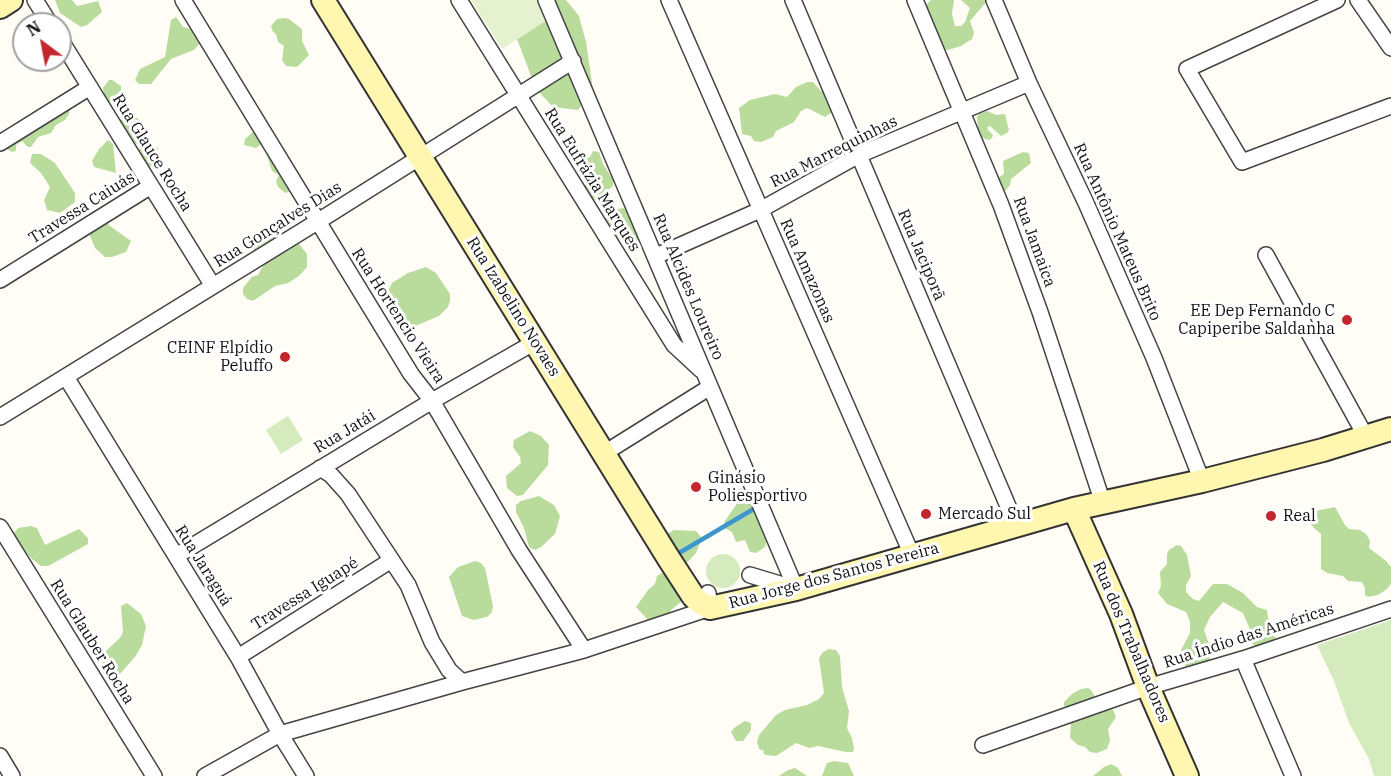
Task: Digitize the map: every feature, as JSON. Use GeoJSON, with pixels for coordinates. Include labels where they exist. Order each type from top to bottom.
{"type":"FeatureCollection","features":[{"type":"Feature","properties":{"kind":"street"},"geometry":{"type":"LineString","coordinates":[[0,7],[10,0]]}},
{"type":"Feature","properties":{"kind":"street","name":"Rua Hortencio Vieira"},"geometry":{"type":"LineString","coordinates":[[183,0],[411,374],[432,401],[519,550],[584,650]]}},
{"type":"Feature","properties":{"kind":"street","name":"Rua Izabelino Novaes"},"geometry":{"type":"LineString","coordinates":[[322,0],[693,596],[699,602],[709,601]]}},
{"type":"Feature","properties":{"kind":"street","name":"Rua Eufrázia Marques"},"geometry":{"type":"LineString","coordinates":[[459,0],[674,345],[703,372]]}},
{"type":"Feature","properties":{"kind":"street","name":"Rua Alcides Loureiro"},"geometry":{"type":"LineString","coordinates":[[546,0],[796,589]]}},
{"type":"Feature","properties":{"kind":"street","name":"Rua Amazonas"},"geometry":{"type":"LineString","coordinates":[[669,0],[912,555]]}},
{"type":"Feature","properties":{"kind":"street","name":"Rua Jaciporã"},"geometry":{"type":"LineString","coordinates":[[793,0],[1016,525]]}},
{"type":"Feature","properties":{"kind":"street","name":"Rua Jamaica"},"geometry":{"type":"LineString","coordinates":[[915,0],[1001,205],[1040,312],[1103,503]]}},
{"type":"Feature","properties":{"kind":"street","name":"Rua Antônio Mateus Brito"},"geometry":{"type":"LineString","coordinates":[[994,0],[1029,83],[1086,203],[1154,358],[1202,481]]}},
{"type":"Feature","properties":{"kind":"street"},"geometry":{"type":"LineString","coordinates":[[1337,0],[1186,69],[1242,162],[1391,106]]}},
{"type":"Feature","properties":{"kind":"street"},"geometry":{"type":"LineString","coordinates":[[1359,0],[1389,40]]}},
{"type":"Feature","properties":{"kind":"street","name":"Rua Glauce Rocha"},"geometry":{"type":"LineString","coordinates":[[72,58],[213,286]]}},
{"type":"Feature","properties":{"kind":"street","name":"Rua Gonçalves Dias"},"geometry":{"type":"LineString","coordinates":[[0,417],[573,61]]}},
{"type":"Feature","properties":{"kind":"street","name":"Rua Marrequinhas"},"geometry":{"type":"LineString","coordinates":[[656,256],[760,210],[859,155],[1029,83]]}},
{"type":"Feature","properties":{"kind":"street"},"geometry":{"type":"LineString","coordinates":[[0,143],[90,87]]}},
{"type":"Feature","properties":{"kind":"street","name":"Travessa Caiuás"},"geometry":{"type":"LineString","coordinates":[[0,280],[152,186]]}},
{"type":"Feature","properties":{"kind":"street"},"geometry":{"type":"LineString","coordinates":[[1266,255],[1366,437]]}},
{"type":"Feature","properties":{"kind":"street","name":"Rua Jatái"},"geometry":{"type":"LineString","coordinates":[[176,556],[432,401],[535,342]]}},
{"type":"Feature","properties":{"kind":"street","name":"Rua Jaraguá"},"geometry":{"type":"LineString","coordinates":[[66,377],[238,657],[306,776]]}},
{"type":"Feature","properties":{"kind":"street"},"geometry":{"type":"LineString","coordinates":[[603,454],[710,387]]}},
{"type":"Feature","properties":{"kind":"street","name":"Rua Jorge dos Santos Pereira"},"geometry":{"type":"LineString","coordinates":[[205,776],[280,734],[584,650],[709,601],[796,589],[1074,509],[1202,481],[1391,429]]}},
{"type":"Feature","properties":{"kind":"street"},"geometry":{"type":"LineString","coordinates":[[321,468],[331,475],[348,494],[390,561],[408,585],[432,642],[449,670],[462,682]]}},
{"type":"Feature","properties":{"kind":"street","name":"Rua dos Trabalhadores"},"geometry":{"type":"LineString","coordinates":[[1074,509],[1121,614],[1148,687],[1187,776]]}},
{"type":"Feature","properties":{"kind":"street","name":"Rua Glauber Rocha"},"geometry":{"type":"LineString","coordinates":[[0,527],[154,776]]}},
{"type":"Feature","properties":{"kind":"street","name":"Travessa Iguapé"},"geometry":{"type":"LineString","coordinates":[[238,657],[390,561]]}},
{"type":"Feature","properties":{"kind":"street"},"geometry":{"type":"LineString","coordinates":[[750,575],[796,589]]}},
{"type":"Feature","properties":{"kind":"street","name":"Rua Índio das Américas"},"geometry":{"type":"LineString","coordinates":[[983,745],[1148,687],[1243,659],[1391,609]]}},
{"type":"Feature","properties":{"kind":"street"},"geometry":{"type":"LineString","coordinates":[[1243,659],[1293,776]]}},
{"type":"Feature","properties":{"kind":"street"},"geometry":{"type":"LineString","coordinates":[[0,756],[12,776]]}},
{"type":"Feature","properties":{"kind":"green space"},"geometry":{"type":"Polygon","coordinates":[[[55,0],[72,0],[77,6],[98,1],[102,12],[87,25],[81,27],[72,21],[72,12],[60,12],[55,0]]]}},
{"type":"Feature","properties":{"kind":"green space"},"geometry":{"type":"Polygon","coordinates":[[[471,0],[537,0],[549,19],[502,49],[471,0]]]}},
{"type":"Feature","properties":{"kind":"green space"},"geometry":{"type":"Polygon","coordinates":[[[508,0],[566,0],[579,16],[586,42],[593,90],[578,110],[553,107],[536,89],[509,18],[508,0]]]}},
{"type":"Feature","properties":{"kind":"green space"},"geometry":{"type":"Polygon","coordinates":[[[931,0],[954,0],[952,14],[955,26],[961,26],[970,8],[961,0],[988,0],[970,21],[974,33],[972,39],[948,50],[941,49],[921,10],[931,0]]]}},
{"type":"Feature","properties":{"kind":"green space"},"geometry":{"type":"Polygon","coordinates":[[[176,17],[183,27],[196,30],[201,42],[194,50],[171,59],[151,84],[139,84],[135,80],[140,69],[165,57],[171,20],[176,17]]]}},
{"type":"Feature","properties":{"kind":"green space"},"geometry":{"type":"Polygon","coordinates":[[[277,19],[289,19],[302,29],[302,41],[309,55],[297,67],[286,66],[282,60],[284,46],[278,42],[271,26],[277,19]]]}},
{"type":"Feature","properties":{"kind":"green space"},"geometry":{"type":"Polygon","coordinates":[[[109,80],[121,86],[121,96],[113,102],[109,102],[104,94],[103,88],[109,80]]]}},
{"type":"Feature","properties":{"kind":"green space"},"geometry":{"type":"Polygon","coordinates":[[[813,82],[821,91],[827,92],[834,107],[831,113],[825,117],[807,108],[801,111],[794,122],[776,131],[773,137],[761,142],[742,134],[739,108],[750,100],[775,94],[787,97],[796,87],[813,82]]]}},
{"type":"Feature","properties":{"kind":"green space"},"geometry":{"type":"Polygon","coordinates":[[[70,108],[65,120],[56,125],[51,133],[38,137],[31,147],[22,141],[16,145],[16,151],[12,152],[7,149],[6,146],[70,108]]]}},
{"type":"Feature","properties":{"kind":"green space"},"geometry":{"type":"Polygon","coordinates":[[[987,111],[996,115],[1005,114],[1009,130],[1007,133],[1001,136],[990,126],[987,127],[993,135],[989,140],[976,133],[977,117],[987,111]]]}},
{"type":"Feature","properties":{"kind":"green space"},"geometry":{"type":"Polygon","coordinates":[[[137,118],[147,127],[147,142],[158,148],[158,164],[142,169],[139,145],[121,136],[115,120],[137,118]]]}},
{"type":"Feature","properties":{"kind":"green space"},"geometry":{"type":"Polygon","coordinates":[[[254,131],[264,142],[256,148],[244,145],[245,139],[254,131]]]}},
{"type":"Feature","properties":{"kind":"green space"},"geometry":{"type":"Polygon","coordinates":[[[108,140],[113,144],[116,173],[94,167],[92,161],[108,140]]]}},
{"type":"Feature","properties":{"kind":"green space"},"geometry":{"type":"Polygon","coordinates":[[[593,151],[599,152],[603,164],[614,181],[612,187],[606,191],[604,198],[599,202],[593,199],[584,188],[588,176],[581,163],[585,158],[590,157],[593,151]]]}},
{"type":"Feature","properties":{"kind":"green space"},"geometry":{"type":"Polygon","coordinates":[[[1023,152],[1029,153],[1031,163],[1011,179],[1010,185],[1002,195],[996,179],[1004,174],[1003,161],[1023,152]]]}},
{"type":"Feature","properties":{"kind":"green space"},"geometry":{"type":"Polygon","coordinates":[[[269,153],[292,191],[285,193],[278,187],[276,181],[279,175],[272,171],[267,156],[269,153]]]}},
{"type":"Feature","properties":{"kind":"green space"},"geometry":{"type":"Polygon","coordinates":[[[32,154],[41,154],[55,163],[75,193],[75,202],[60,213],[47,210],[44,200],[50,187],[41,173],[30,163],[32,154]]]}},
{"type":"Feature","properties":{"kind":"green space"},"geometry":{"type":"Polygon","coordinates":[[[186,196],[191,203],[191,209],[186,213],[180,213],[176,207],[177,201],[186,196]]]}},
{"type":"Feature","properties":{"kind":"green space"},"geometry":{"type":"Polygon","coordinates":[[[624,208],[631,224],[641,233],[635,245],[611,236],[605,221],[611,210],[624,208]]]}},
{"type":"Feature","properties":{"kind":"green space"},"geometry":{"type":"Polygon","coordinates":[[[97,211],[110,226],[131,241],[126,252],[105,257],[95,248],[88,231],[91,212],[97,211]]]}},
{"type":"Feature","properties":{"kind":"green space"},"geometry":{"type":"Polygon","coordinates":[[[270,228],[276,228],[282,239],[287,242],[299,244],[307,254],[307,267],[288,283],[275,286],[253,301],[247,299],[243,294],[243,288],[252,277],[258,275],[264,264],[252,249],[251,243],[254,237],[270,228]]]}},
{"type":"Feature","properties":{"kind":"green space"},"geometry":{"type":"Polygon","coordinates":[[[426,267],[436,273],[450,294],[450,301],[448,307],[439,316],[408,329],[402,326],[405,321],[390,301],[389,289],[392,283],[408,273],[426,267]]]}},
{"type":"Feature","properties":{"kind":"green space"},"geometry":{"type":"Polygon","coordinates":[[[288,416],[303,440],[281,454],[266,430],[288,416]]]}},
{"type":"Feature","properties":{"kind":"green space"},"geometry":{"type":"Polygon","coordinates":[[[530,431],[541,436],[549,445],[548,465],[523,495],[517,496],[507,488],[506,476],[521,463],[513,447],[514,440],[530,431]]]}},
{"type":"Feature","properties":{"kind":"green space"},"geometry":{"type":"Polygon","coordinates":[[[740,488],[746,490],[759,502],[754,511],[763,520],[766,543],[765,547],[756,553],[750,552],[745,540],[736,542],[732,532],[723,527],[736,505],[736,493],[740,488]]]}},
{"type":"Feature","properties":{"kind":"green space"},"geometry":{"type":"Polygon","coordinates":[[[539,496],[554,505],[560,516],[555,534],[535,550],[529,547],[524,528],[516,512],[516,505],[521,501],[539,496]]]}},
{"type":"Feature","properties":{"kind":"green space"},"geometry":{"type":"Polygon","coordinates":[[[1335,507],[1345,525],[1349,529],[1360,530],[1366,534],[1370,541],[1369,548],[1391,567],[1391,584],[1378,595],[1368,597],[1365,595],[1362,582],[1348,581],[1343,576],[1327,573],[1321,569],[1321,534],[1308,518],[1315,511],[1335,507]]]}},
{"type":"Feature","properties":{"kind":"green space"},"geometry":{"type":"Polygon","coordinates":[[[31,526],[37,528],[45,545],[79,529],[88,538],[88,544],[48,566],[41,566],[15,539],[14,533],[18,528],[31,526]]]}},
{"type":"Feature","properties":{"kind":"green space"},"geometry":{"type":"Polygon","coordinates":[[[674,530],[696,531],[702,538],[696,553],[683,567],[666,535],[674,530]]]}},
{"type":"Feature","properties":{"kind":"green space"},"geometry":{"type":"Polygon","coordinates":[[[1177,545],[1181,546],[1187,555],[1191,576],[1186,585],[1186,592],[1193,599],[1199,601],[1213,584],[1227,584],[1243,593],[1257,607],[1267,610],[1269,625],[1277,641],[1256,648],[1252,643],[1251,632],[1243,613],[1223,602],[1210,617],[1204,630],[1210,647],[1208,663],[1190,669],[1184,665],[1180,652],[1190,633],[1190,622],[1186,612],[1167,604],[1158,593],[1161,586],[1160,572],[1167,564],[1167,554],[1177,545]]]}},
{"type":"Feature","properties":{"kind":"green space"},"geometry":{"type":"Polygon","coordinates":[[[723,554],[735,559],[740,571],[735,583],[723,588],[711,583],[706,571],[711,559],[723,554]]]}},
{"type":"Feature","properties":{"kind":"green space"},"geometry":{"type":"Polygon","coordinates":[[[475,561],[481,563],[485,568],[493,606],[492,612],[487,617],[474,620],[462,616],[449,577],[458,567],[475,561]]]}},
{"type":"Feature","properties":{"kind":"green space"},"geometry":{"type":"Polygon","coordinates":[[[665,571],[686,598],[671,610],[666,619],[650,622],[636,607],[655,584],[657,576],[665,571]]]}},
{"type":"Feature","properties":{"kind":"green space"},"geometry":{"type":"Polygon","coordinates":[[[127,603],[141,614],[146,626],[142,645],[135,657],[118,676],[111,678],[105,676],[101,669],[106,651],[123,632],[121,606],[127,603]]]}},
{"type":"Feature","properties":{"kind":"green space"},"geometry":{"type":"Polygon","coordinates":[[[1391,620],[1391,776],[1374,776],[1369,759],[1349,723],[1334,681],[1317,645],[1391,620]]]}},
{"type":"Feature","properties":{"kind":"green space"},"geometry":{"type":"Polygon","coordinates":[[[829,649],[836,650],[840,656],[842,687],[849,711],[847,728],[852,738],[853,752],[818,746],[809,748],[796,743],[776,756],[766,755],[759,749],[757,742],[759,735],[776,715],[785,710],[807,705],[819,699],[824,693],[819,658],[829,649]]]}},
{"type":"Feature","properties":{"kind":"green space"},"geometry":{"type":"Polygon","coordinates":[[[1088,688],[1100,705],[1113,710],[1116,717],[1108,729],[1110,740],[1107,749],[1097,753],[1090,752],[1070,738],[1071,721],[1064,705],[1072,694],[1088,688]]]}},
{"type":"Feature","properties":{"kind":"green space"},"geometry":{"type":"Polygon","coordinates":[[[745,721],[751,723],[751,730],[743,741],[736,741],[731,732],[745,721]]]}},
{"type":"Feature","properties":{"kind":"green space"},"geometry":{"type":"Polygon","coordinates":[[[834,761],[848,763],[854,776],[822,776],[827,763],[834,761]]]}},
{"type":"Feature","properties":{"kind":"green space"},"geometry":{"type":"Polygon","coordinates":[[[1111,764],[1118,768],[1122,776],[1093,776],[1104,767],[1111,764]]]}},
{"type":"Feature","properties":{"kind":"green space"},"geometry":{"type":"Polygon","coordinates":[[[795,768],[807,776],[779,776],[788,770],[795,768]]]}},
{"type":"Feature","properties":{"kind":"waterway"},"geometry":{"type":"LineString","coordinates":[[674,556],[757,507]]}},
{"type":"Feature","properties":{"kind":"place","name":"EE Dep Fernando C Capiperibe Saldanha"},"geometry":{"type":"Point","coordinates":[1347,320]}},
{"type":"Feature","properties":{"kind":"place","name":"CEINF Elpídio Peluffo"},"geometry":{"type":"Point","coordinates":[285,357]}},
{"type":"Feature","properties":{"kind":"place","name":"Ginásio Poliesportivo"},"geometry":{"type":"Point","coordinates":[696,487]}},
{"type":"Feature","properties":{"kind":"place","name":"Mercado Sul"},"geometry":{"type":"Point","coordinates":[926,514]}},
{"type":"Feature","properties":{"kind":"place","name":"Real"},"geometry":{"type":"Point","coordinates":[1271,516]}}]}
